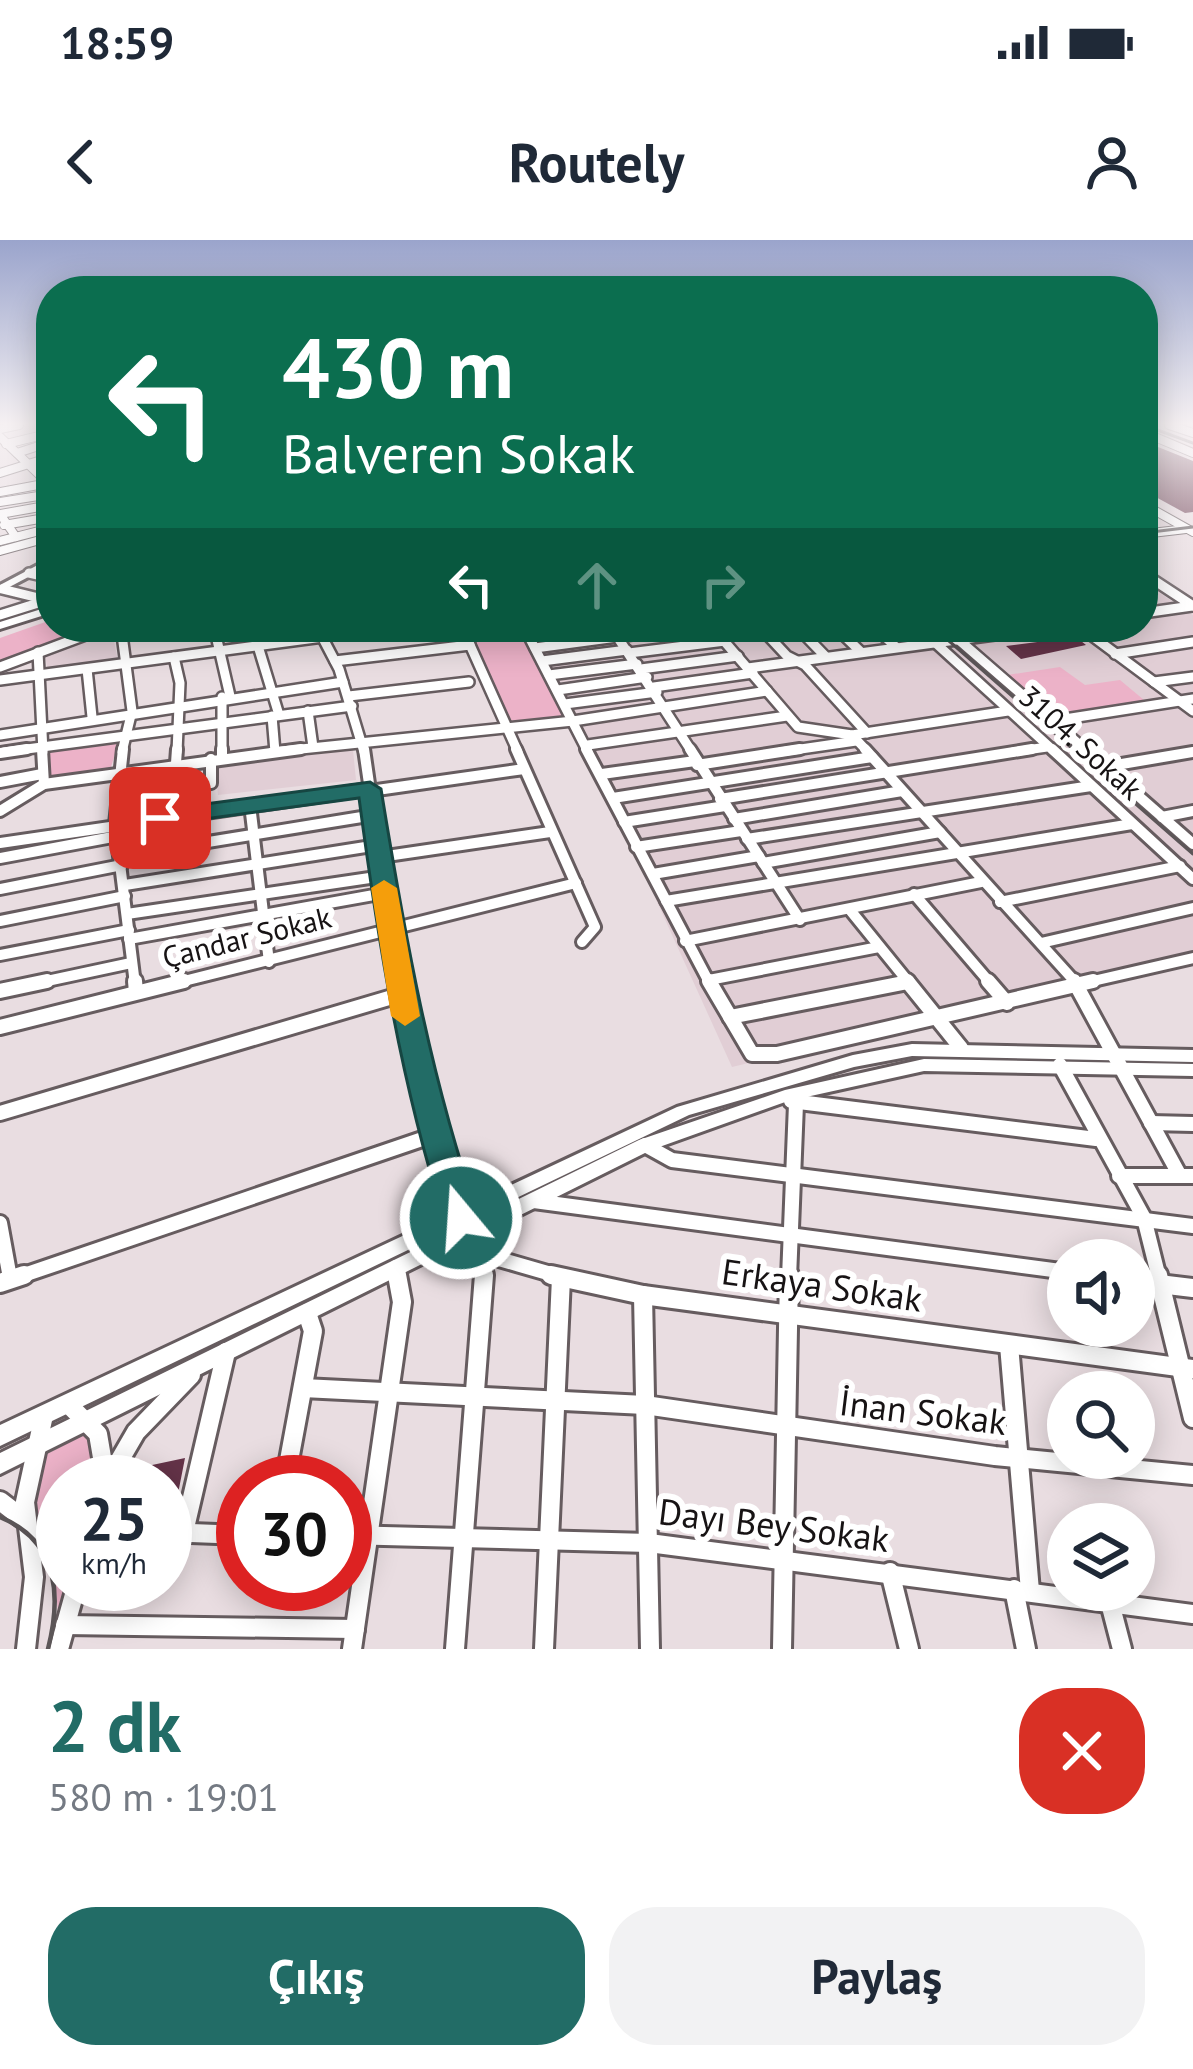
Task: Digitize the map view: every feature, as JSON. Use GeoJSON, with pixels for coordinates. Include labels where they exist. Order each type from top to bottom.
{"type":"FeatureCollection","features":[{"type":"Feature","properties":{"kind":"highway"},"geometry":{"type":"LineString","coordinates":[[0,630],[36,613]]}},
{"type":"Feature","properties":{"kind":"main road"},"geometry":{"type":"LineString","coordinates":[[0,586],[36,570]]}},
{"type":"Feature","properties":{"kind":"main road"},"geometry":{"type":"LineString","coordinates":[[0,586],[36,572]]}},
{"type":"Feature","properties":{"kind":"main road"},"geometry":{"type":"LineString","coordinates":[[0,1436],[683,1112],[738,1092],[853,1061],[961,1048],[1193,1070]]}},
{"type":"Feature","properties":{"kind":"main road"},"geometry":{"type":"LineString","coordinates":[[0,1464],[645,1145],[924,1065],[1060,1065],[1193,1056]]}},
{"type":"Feature","properties":{"kind":"street"},"geometry":{"type":"LineString","coordinates":[[0,502],[31,491]]}},
{"type":"Feature","properties":{"kind":"street"},"geometry":{"type":"LineString","coordinates":[[7,531],[0,514],[36,508]]}},
{"type":"Feature","properties":{"kind":"street"},"geometry":{"type":"LineString","coordinates":[[1158,512],[1190,528]]}},
{"type":"Feature","properties":{"kind":"street"},"geometry":{"type":"LineString","coordinates":[[0,541],[7,531],[36,522]]}},
{"type":"Feature","properties":{"kind":"street"},"geometry":{"type":"LineString","coordinates":[[1158,531],[1190,528]]}},
{"type":"Feature","properties":{"kind":"street"},"geometry":{"type":"LineString","coordinates":[[0,550],[36,541]]}},
{"type":"Feature","properties":{"kind":"street"},"geometry":{"type":"LineString","coordinates":[[1160,585],[1193,606]]}},
{"type":"Feature","properties":{"kind":"street"},"geometry":{"type":"LineString","coordinates":[[0,586],[36,600]]}},
{"type":"Feature","properties":{"kind":"street"},"geometry":{"type":"LineString","coordinates":[[1158,612],[1193,606]]}},
{"type":"Feature","properties":{"kind":"street"},"geometry":{"type":"LineString","coordinates":[[0,612],[36,608]]}},
{"type":"Feature","properties":{"kind":"street"},"geometry":{"type":"LineString","coordinates":[[0,667],[66,642]]}},
{"type":"Feature","properties":{"kind":"street"},"geometry":{"type":"LineString","coordinates":[[123,642],[131,711],[117,774],[117,830],[136,992]]}},
{"type":"Feature","properties":{"kind":"street"},"geometry":{"type":"LineString","coordinates":[[117,794],[211,784],[226,697],[216,642]]}},
{"type":"Feature","properties":{"kind":"street"},"geometry":{"type":"LineString","coordinates":[[0,680],[276,642]]}},
{"type":"Feature","properties":{"kind":"street"},"geometry":{"type":"LineString","coordinates":[[325,642],[361,742],[400,995],[434,1135],[461,1218]]}},
{"type":"Feature","properties":{"kind":"street"},"geometry":{"type":"LineString","coordinates":[[469,642],[596,929],[582,942]]}},
{"type":"Feature","properties":{"kind":"street"},"geometry":{"type":"LineString","coordinates":[[532,642],[685,941],[752,1054],[777,1054],[1193,958]]}},
{"type":"Feature","properties":{"kind":"street"},"geometry":{"type":"LineString","coordinates":[[535,648],[565,642]]}},
{"type":"Feature","properties":{"kind":"street"},"geometry":{"type":"LineString","coordinates":[[621,642],[800,920]]}},
{"type":"Feature","properties":{"kind":"street"},"geometry":{"type":"LineString","coordinates":[[565,704],[721,642]]}},
{"type":"Feature","properties":{"kind":"street"},"geometry":{"type":"LineString","coordinates":[[725,642],[797,727]]}},
{"type":"Feature","properties":{"kind":"street"},"geometry":{"type":"LineString","coordinates":[[776,642],[981,882],[1079,986],[1151,1123],[1186,1176]]}},
{"type":"Feature","properties":{"kind":"street"},"geometry":{"type":"LineString","coordinates":[[812,642],[826,657]]}},
{"type":"Feature","properties":{"kind":"street"},"geometry":{"type":"LineString","coordinates":[[851,642],[861,652]]}},
{"type":"Feature","properties":{"kind":"street"},"geometry":{"type":"LineString","coordinates":[[890,642],[896,647]]}},
{"type":"Feature","properties":{"kind":"street"},"geometry":{"type":"LineString","coordinates":[[549,675],[751,671],[935,642]]}},
{"type":"Feature","properties":{"kind":"street","name":"3104. Sokak"},"geometry":{"type":"LineString","coordinates":[[935,642],[1193,879]]}},
{"type":"Feature","properties":{"kind":"street"},"geometry":{"type":"LineString","coordinates":[[961,642],[1193,844]]}},
{"type":"Feature","properties":{"kind":"street"},"geometry":{"type":"LineString","coordinates":[[1100,642],[1193,711]]}},
{"type":"Feature","properties":{"kind":"street"},"geometry":{"type":"LineString","coordinates":[[1115,653],[1193,642]]}},
{"type":"Feature","properties":{"kind":"street"},"geometry":{"type":"LineString","coordinates":[[335,661],[470,645]]}},
{"type":"Feature","properties":{"kind":"street"},"geometry":{"type":"LineString","coordinates":[[258,646],[272,691],[275,752]]}},
{"type":"Feature","properties":{"kind":"street"},"geometry":{"type":"LineString","coordinates":[[38,652],[43,779]]}},
{"type":"Feature","properties":{"kind":"street"},"geometry":{"type":"LineString","coordinates":[[558,690],[642,670],[738,656]]}},
{"type":"Feature","properties":{"kind":"street"},"geometry":{"type":"LineString","coordinates":[[174,657],[180,704],[176,763]]}},
{"type":"Feature","properties":{"kind":"street"},"geometry":{"type":"LineString","coordinates":[[542,661],[642,670]]}},
{"type":"Feature","properties":{"kind":"street"},"geometry":{"type":"LineString","coordinates":[[87,669],[92,717]]}},
{"type":"Feature","properties":{"kind":"street"},"geometry":{"type":"LineString","coordinates":[[1154,682],[1193,676]]}},
{"type":"Feature","properties":{"kind":"street"},"geometry":{"type":"LineString","coordinates":[[0,735],[92,717],[343,682]]}},
{"type":"Feature","properties":{"kind":"street"},"geometry":{"type":"LineString","coordinates":[[0,754],[308,711],[469,682]]}},
{"type":"Feature","properties":{"kind":"street"},"geometry":{"type":"LineString","coordinates":[[0,782],[117,774],[216,758],[573,721],[767,691]]}},
{"type":"Feature","properties":{"kind":"street"},"geometry":{"type":"LineString","coordinates":[[1052,722],[1193,700]]}},
{"type":"Feature","properties":{"kind":"street"},"geometry":{"type":"LineString","coordinates":[[308,711],[313,747]]}},
{"type":"Feature","properties":{"kind":"street"},"geometry":{"type":"LineString","coordinates":[[602,774],[1008,711]]}},
{"type":"Feature","properties":{"kind":"street"},"geometry":{"type":"LineString","coordinates":[[588,745],[787,716]]}},
{"type":"Feature","properties":{"kind":"street"},"geometry":{"type":"LineString","coordinates":[[734,726],[797,727],[858,736]]}},
{"type":"Feature","properties":{"kind":"street"},"geometry":{"type":"LineString","coordinates":[[624,822],[1047,747]]}},
{"type":"Feature","properties":{"kind":"street"},"geometry":{"type":"LineString","coordinates":[[1104,767],[1193,752]]}},
{"type":"Feature","properties":{"kind":"street"},"geometry":{"type":"LineString","coordinates":[[613,798],[872,757]]}},
{"type":"Feature","properties":{"kind":"street"},"geometry":{"type":"LineString","coordinates":[[0,858],[250,806],[524,769]]}},
{"type":"Feature","properties":{"kind":"street"},"geometry":{"type":"LineString","coordinates":[[0,811],[43,779]]}},
{"type":"Feature","properties":{"kind":"street"},"geometry":{"type":"LineString","coordinates":[[636,847],[1091,787]]}},
{"type":"Feature","properties":{"kind":"street"},"geometry":{"type":"LineString","coordinates":[[741,830],[902,791]]}},
{"type":"Feature","properties":{"kind":"street"},"geometry":{"type":"LineString","coordinates":[[250,806],[268,962]]}},
{"type":"Feature","properties":{"kind":"street"},"geometry":{"type":"LineString","coordinates":[[1162,817],[1193,811]]}},
{"type":"Feature","properties":{"kind":"street"},"geometry":{"type":"LineString","coordinates":[[0,889],[122,861],[374,815]]}},
{"type":"Feature","properties":{"kind":"street"},"geometry":{"type":"LineString","coordinates":[[666,902],[1132,824]]}},
{"type":"Feature","properties":{"kind":"street"},"geometry":{"type":"LineString","coordinates":[[0,843],[117,830]]}},
{"type":"Feature","properties":{"kind":"street"},"geometry":{"type":"LineString","coordinates":[[0,921],[255,865],[550,832]]}},
{"type":"Feature","properties":{"kind":"street"},"geometry":{"type":"LineString","coordinates":[[653,874],[940,832]]}},
{"type":"Feature","properties":{"kind":"street"},"geometry":{"type":"LineString","coordinates":[[1000,902],[1180,866]]}},
{"type":"Feature","properties":{"kind":"street"},"geometry":{"type":"LineString","coordinates":[[127,914],[382,876]]}},
{"type":"Feature","properties":{"kind":"street"},"geometry":{"type":"LineString","coordinates":[[685,941],[981,882]]}},
{"type":"Feature","properties":{"kind":"street","name":"Çandar Sokak"},"geometry":{"type":"LineString","coordinates":[[0,1027],[576,883]]}},
{"type":"Feature","properties":{"kind":"street"},"geometry":{"type":"LineString","coordinates":[[0,955],[385,893]]}},
{"type":"Feature","properties":{"kind":"street"},"geometry":{"type":"LineString","coordinates":[[914,894],[1007,1003]]}},
{"type":"Feature","properties":{"kind":"street"},"geometry":{"type":"LineString","coordinates":[[1041,943],[1193,908]]}},
{"type":"Feature","properties":{"kind":"street"},"geometry":{"type":"LineString","coordinates":[[850,910],[961,1048]]}},
{"type":"Feature","properties":{"kind":"street"},"geometry":{"type":"LineString","coordinates":[[709,980],[879,947]]}},
{"type":"Feature","properties":{"kind":"street"},"geometry":{"type":"LineString","coordinates":[[0,992],[131,963]]}},
{"type":"Feature","properties":{"kind":"street"},"geometry":{"type":"LineString","coordinates":[[730,1017],[908,982]]}},
{"type":"Feature","properties":{"kind":"street"},"geometry":{"type":"LineString","coordinates":[[0,1113],[400,995]]}},
{"type":"Feature","properties":{"kind":"street"},"geometry":{"type":"LineString","coordinates":[[1060,1065],[1096,1139],[1144,1218],[1188,1369],[1193,1418]]}},
{"type":"Feature","properties":{"kind":"street"},"geometry":{"type":"LineString","coordinates":[[782,1649],[790,1101],[1096,1139]]}},
{"type":"Feature","properties":{"kind":"street"},"geometry":{"type":"LineString","coordinates":[[1151,1123],[1193,1124]]}},
{"type":"Feature","properties":{"kind":"street"},"geometry":{"type":"LineString","coordinates":[[0,1223],[5,1281],[434,1135]]}},
{"type":"Feature","properties":{"kind":"street"},"geometry":{"type":"LineString","coordinates":[[645,1145],[672,1160],[1193,1226]]}},
{"type":"Feature","properties":{"kind":"street"},"geometry":{"type":"LineString","coordinates":[[1119,1176],[1186,1176]]}},
{"type":"Feature","properties":{"kind":"street"},"geometry":{"type":"LineString","coordinates":[[533,1201],[1047,1269]]}},
{"type":"Feature","properties":{"kind":"street","name":"Erkaya Sokak"},"geometry":{"type":"LineString","coordinates":[[447,1244],[485,1259],[643,1295],[1188,1369]]}},
{"type":"Feature","properties":{"kind":"street"},"geometry":{"type":"LineString","coordinates":[[455,1649],[485,1259]]}},
{"type":"Feature","properties":{"kind":"street"},"geometry":{"type":"LineString","coordinates":[[372,1515],[402,1302],[396,1268]]}},
{"type":"Feature","properties":{"kind":"street"},"geometry":{"type":"LineString","coordinates":[[544,1649],[553,1540],[561,1278]]}},
{"type":"Feature","properties":{"kind":"street"},"geometry":{"type":"LineString","coordinates":[[1155,1284],[1193,1288]]}},
{"type":"Feature","properties":{"kind":"street"},"geometry":{"type":"LineString","coordinates":[[643,1295],[650,1649]]}},
{"type":"Feature","properties":{"kind":"street"},"geometry":{"type":"LineString","coordinates":[[290,1455],[314,1330],[307,1312]]}},
{"type":"Feature","properties":{"kind":"street"},"geometry":{"type":"LineString","coordinates":[[1009,1345],[1026,1649]]}},
{"type":"Feature","properties":{"kind":"street"},"geometry":{"type":"LineString","coordinates":[[192,1470],[226,1352]]}},
{"type":"Feature","properties":{"kind":"street"},"geometry":{"type":"LineString","coordinates":[[122,1455],[136,1432],[204,1364]]}},
{"type":"Feature","properties":{"kind":"street","name":"İnan Sokak"},"geometry":{"type":"LineString","coordinates":[[303,1388],[645,1405],[1016,1458],[1193,1475]]}},
{"type":"Feature","properties":{"kind":"street"},"geometry":{"type":"LineString","coordinates":[[68,1404],[106,1444],[106,1455]]}},
{"type":"Feature","properties":{"kind":"street"},"geometry":{"type":"LineString","coordinates":[[26,1649],[34,1577],[26,1521],[28,1474],[44,1415]]}},
{"type":"Feature","properties":{"kind":"street"},"geometry":{"type":"LineString","coordinates":[[0,1502],[26,1521]]}},
{"type":"Feature","properties":{"kind":"street","name":"Dayı Bey Sokak"},"geometry":{"type":"LineString","coordinates":[[372,1535],[649,1543],[1047,1594]]}},
{"type":"Feature","properties":{"kind":"street"},"geometry":{"type":"LineString","coordinates":[[890,1572],[910,1649]]}},
{"type":"Feature","properties":{"kind":"street","name":"Dayı Bey Sokak"},"geometry":{"type":"LineString","coordinates":[[1155,1609],[1193,1614]]}},
{"type":"Feature","properties":{"kind":"street"},"geometry":{"type":"LineString","coordinates":[[58,1649],[69,1611]]}},
{"type":"Feature","properties":{"kind":"street"},"geometry":{"type":"LineString","coordinates":[[1112,1611],[1122,1649]]}},
{"type":"Feature","properties":{"kind":"street"},"geometry":{"type":"LineString","coordinates":[[65,1625],[354,1639]]}},
{"type":"Feature","properties":{"kind":"shaded area"},"geometry":{"type":"Polygon","coordinates":[[[1158,592],[1193,615],[1193,955],[732,1067],[574,719],[533,642],[1158,642],[1158,592]]]}},
{"type":"Feature","properties":{"kind":"shaded area"},"geometry":{"type":"Polygon","coordinates":[[[36,625],[36,642],[59,642],[0,664],[0,638],[36,625]]]}},
{"type":"Feature","properties":{"kind":"shaded area"},"geometry":{"type":"Polygon","coordinates":[[[83,642],[114,642],[118,661],[48,671],[45,656],[83,642]]]}},
{"type":"Feature","properties":{"kind":"shaded area"},"geometry":{"type":"Polygon","coordinates":[[[473,642],[526,642],[564,716],[511,721],[473,642]]]}},
{"type":"Feature","properties":{"kind":"shaded area"},"geometry":{"type":"Polygon","coordinates":[[[1060,667],[1085,685],[1120,680],[1150,705],[1056,720],[1007,675],[1060,667]]]}},
{"type":"Feature","properties":{"kind":"shaded area"},"geometry":{"type":"Polygon","coordinates":[[[120,739],[110,770],[50,778],[50,749],[120,739]]]}},
{"type":"Feature","properties":{"kind":"shaded area"},"geometry":{"type":"Polygon","coordinates":[[[353,750],[356,780],[218,795],[215,766],[353,750]]]}},
{"type":"Feature","properties":{"kind":"shaded area"},"geometry":{"type":"Polygon","coordinates":[[[88,1432],[105,1448],[103,1455],[45,1455],[88,1432]]]}},
{"type":"Feature","properties":{"kind":"shaded area"},"geometry":{"type":"Polygon","coordinates":[[[36,1466],[36,1518],[30,1505],[36,1466]]]}},
{"type":"Feature","properties":{"kind":"building"},"geometry":{"type":"Polygon","coordinates":[[[1158,491],[1193,491],[1193,512],[1185,513],[1158,498],[1158,491]]]}},
{"type":"Feature","properties":{"kind":"building"},"geometry":{"type":"Polygon","coordinates":[[[1037,642],[1086,645],[1021,659],[1006,646],[1037,642]]]}},
{"type":"Feature","properties":{"kind":"tram line"},"geometry":{"type":"LineString","coordinates":[[1158,531],[1193,527]]}},
{"type":"Feature","properties":{"kind":"tram line"},"geometry":{"type":"LineString","coordinates":[[950,642],[1193,854]]}},
{"type":"Feature","properties":{"kind":"tram line"},"geometry":{"type":"LineString","coordinates":[[0,1517],[34,1540],[51,1571],[55,1609],[48,1649]]}},
{"type":"Feature","properties":{"kind":"slow traffic"},"geometry":{"type":"LineString","coordinates":[[384,888],[405,1016]]}},
{"type":"Feature","properties":{"kind":"route"},"geometry":{"type":"LineString","coordinates":[[160,818],[370,789],[400,995],[434,1135],[461,1218]]}}]}
